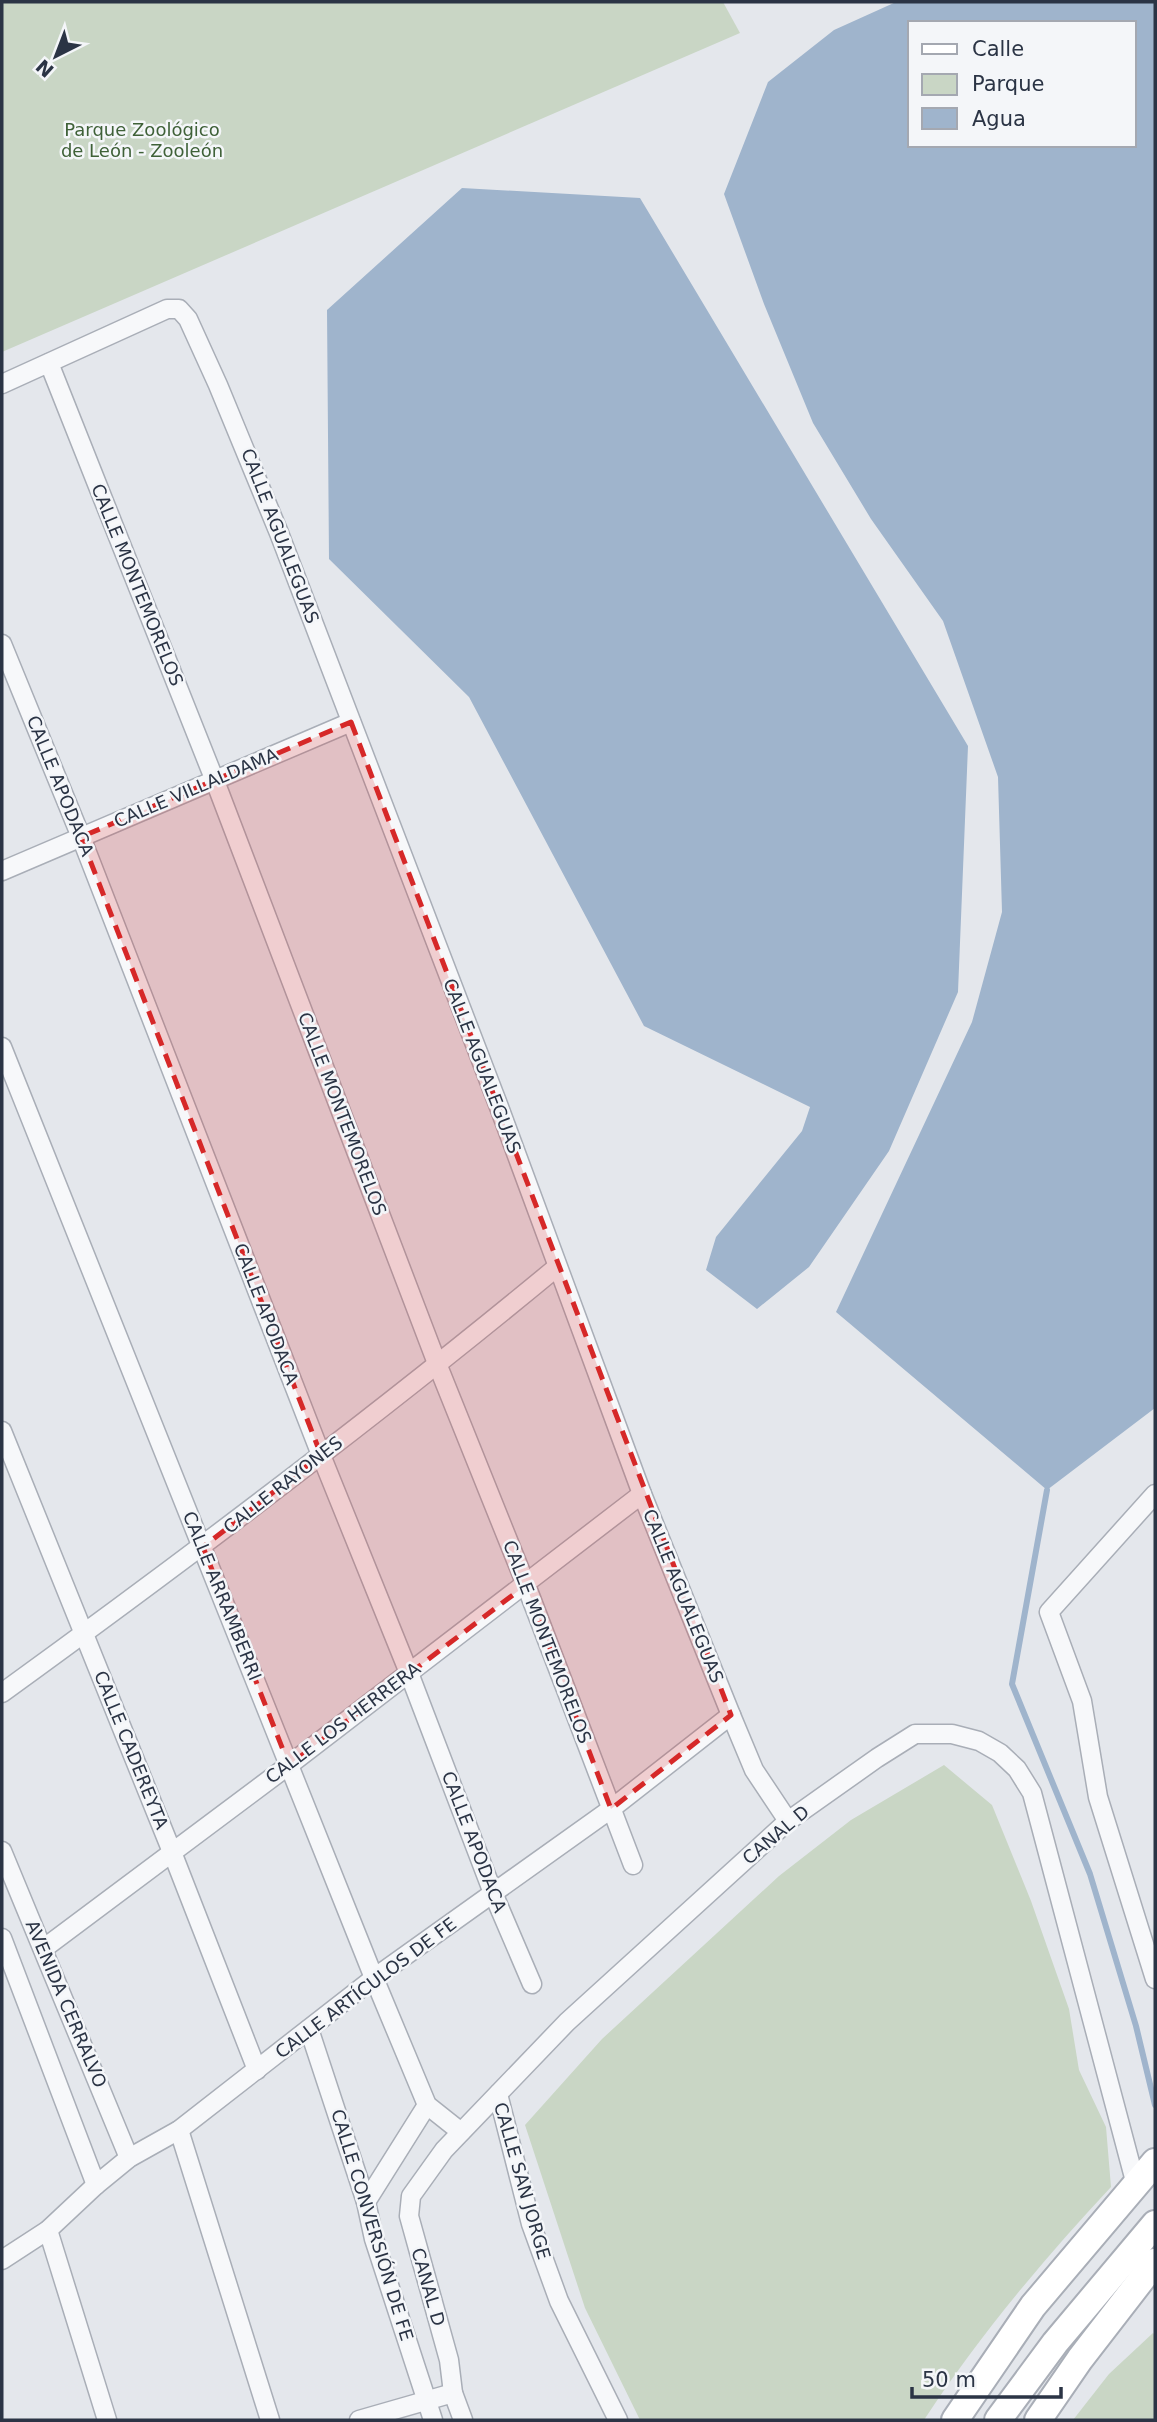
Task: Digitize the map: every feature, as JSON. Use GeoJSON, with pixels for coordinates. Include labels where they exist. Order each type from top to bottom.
{"type":"FeatureCollection","features":[{"type":"Feature","properties":{"kind":"main road"},"geometry":{"type":"LineString","coordinates":[[955,2420],[1033,2306],[1148,2171]]}},
{"type":"Feature","properties":{"kind":"main road"},"geometry":{"type":"LineString","coordinates":[[998,2420],[1055,2343],[1153,2226]]}},
{"type":"Feature","properties":{"kind":"main road"},"geometry":{"type":"LineString","coordinates":[[1038,2420],[1080,2359],[1155,2262]]}},
{"type":"Feature","properties":{"kind":"street","name":"CALLE AGUALEGUAS"},"geometry":{"type":"LineString","coordinates":[[48,363],[167,309],[179,309],[188,319],[247,451],[499,1107],[642,1494],[730,1715],[754,1770],[788,1821]]}},
{"type":"Feature","properties":{"kind":"street"},"geometry":{"type":"LineString","coordinates":[[2,384],[48,363]]}},
{"type":"Feature","properties":{"kind":"street","name":"CALLE MONTEMORELOS"},"geometry":{"type":"LineString","coordinates":[[48,363],[215,781],[438,1366],[526,1585],[633,1865]]}},
{"type":"Feature","properties":{"kind":"street","name":"CALLE APODACA"},"geometry":{"type":"LineString","coordinates":[[2,644],[81,837],[493,1893],[532,1984]]}},
{"type":"Feature","properties":{"kind":"street","name":"CALLE VILLALDAMA"},"geometry":{"type":"LineString","coordinates":[[2,871],[351,722]]}},
{"type":"Feature","properties":{"kind":"street","name":"CALLE ARRAMBERRI"},"geometry":{"type":"LineString","coordinates":[[2,1047],[427,2105],[461,2132]]}},
{"type":"Feature","properties":{"kind":"street","name":"CALLE RAYONES"},"geometry":{"type":"LineString","coordinates":[[2,1693],[203,1547],[438,1366],[557,1268]]}},
{"type":"Feature","properties":{"kind":"street","name":"CALLE CADEREYTA"},"geometry":{"type":"LineString","coordinates":[[2,1431],[257,2070]]}},
{"type":"Feature","properties":{"kind":"street","name":"CALLE LOS HERRERA"},"geometry":{"type":"LineString","coordinates":[[43,1949],[526,1585],[642,1494]]}},
{"type":"Feature","properties":{"kind":"street"},"geometry":{"type":"LineString","coordinates":[[1155,1494],[1049,1612],[1083,1701],[1098,1797],[1155,1979]]}},
{"type":"Feature","properties":{"kind":"street","name":"CALLE ARTÍCULOS DE FE"},"geometry":{"type":"LineString","coordinates":[[2,2260],[48,2230],[129,2158],[178,2130],[374,1978],[611,1810],[730,1715]]}},
{"type":"Feature","properties":{"kind":"street","name":"CANAL D"},"geometry":{"type":"LineString","coordinates":[[453,2393],[449,2360],[409,2216],[411,2196],[444,2150],[567,2022],[788,1821],[915,1734],[952,1734],[979,1741],[1000,1753],[1017,1769],[1032,1793],[1148,2171]]}},
{"type":"Feature","properties":{"kind":"street","name":"AVENIDA CERRALVO"},"geometry":{"type":"LineString","coordinates":[[2,1851],[129,2158]]}},
{"type":"Feature","properties":{"kind":"street","name":"AVENIDA CERRALVO"},"geometry":{"type":"LineString","coordinates":[[2,1938],[8,1973],[96,2185]]}},
{"type":"Feature","properties":{"kind":"street","name":"CALLE CONVERSIÓN DE FE"},"geometry":{"type":"LineString","coordinates":[[310,2029],[433,2420]]}},
{"type":"Feature","properties":{"kind":"street","name":"CALLE SAN JORGE"},"geometry":{"type":"LineString","coordinates":[[498,2094],[531,2224],[559,2301],[618,2420]]}},
{"type":"Feature","properties":{"kind":"street"},"geometry":{"type":"LineString","coordinates":[[366,2202],[427,2105]]}},
{"type":"Feature","properties":{"kind":"street"},"geometry":{"type":"LineString","coordinates":[[178,2130],[270,2420]]}},
{"type":"Feature","properties":{"kind":"street"},"geometry":{"type":"LineString","coordinates":[[48,2230],[107,2420]]}},
{"type":"Feature","properties":{"kind":"street"},"geometry":{"type":"LineString","coordinates":[[359,2420],[453,2393],[463,2420]]}},
{"type":"Feature","properties":{"kind":"highlighted area"},"geometry":{"type":"Polygon","coordinates":[[[351,722],[731,1715],[611,1809],[526,1585],[289,1765],[203,1547],[321,1455],[81,837],[351,722]]]}},
{"type":"Feature","properties":{"kind":"green space","name":"Parque Zoológico de León - Zooleón"},"geometry":{"type":"Polygon","coordinates":[[[2,2],[723,2],[740,33],[2,352],[2,2]]]}},
{"type":"Feature","properties":{"kind":"green space"},"geometry":{"type":"Polygon","coordinates":[[[944,1765],[992,1805],[1031,1901],[1069,2009],[1079,2070],[1106,2127],[1111,2187],[1013,2299],[924,2420],[640,2420],[585,2308],[525,2125],[602,2039],[779,1876],[851,1820],[944,1765]]]}},
{"type":"Feature","properties":{"kind":"green space"},"geometry":{"type":"Polygon","coordinates":[[[1153,2333],[1155,2420],[1073,2420],[1109,2374],[1153,2333]]]}},
{"type":"Feature","properties":{"kind":"water"},"geometry":{"type":"Polygon","coordinates":[[[896,2],[1155,2],[1155,1408],[1047,1490],[836,1312],[972,1022],[1002,912],[998,777],[943,621],[871,519],[813,423],[764,304],[724,194],[768,82],[834,30],[896,2]]]}},
{"type":"Feature","properties":{"kind":"water"},"geometry":{"type":"Polygon","coordinates":[[[462,188],[640,198],[968,746],[958,992],[889,1151],[809,1267],[757,1309],[706,1270],[716,1237],[802,1131],[810,1107],[644,1026],[469,697],[329,559],[327,310],[462,188]]]}},
{"type":"Feature","properties":{"kind":"waterway"},"geometry":{"type":"LineString","coordinates":[[1047,1490],[1012,1684],[1090,1874],[1136,2026],[1155,2105]]}}]}
